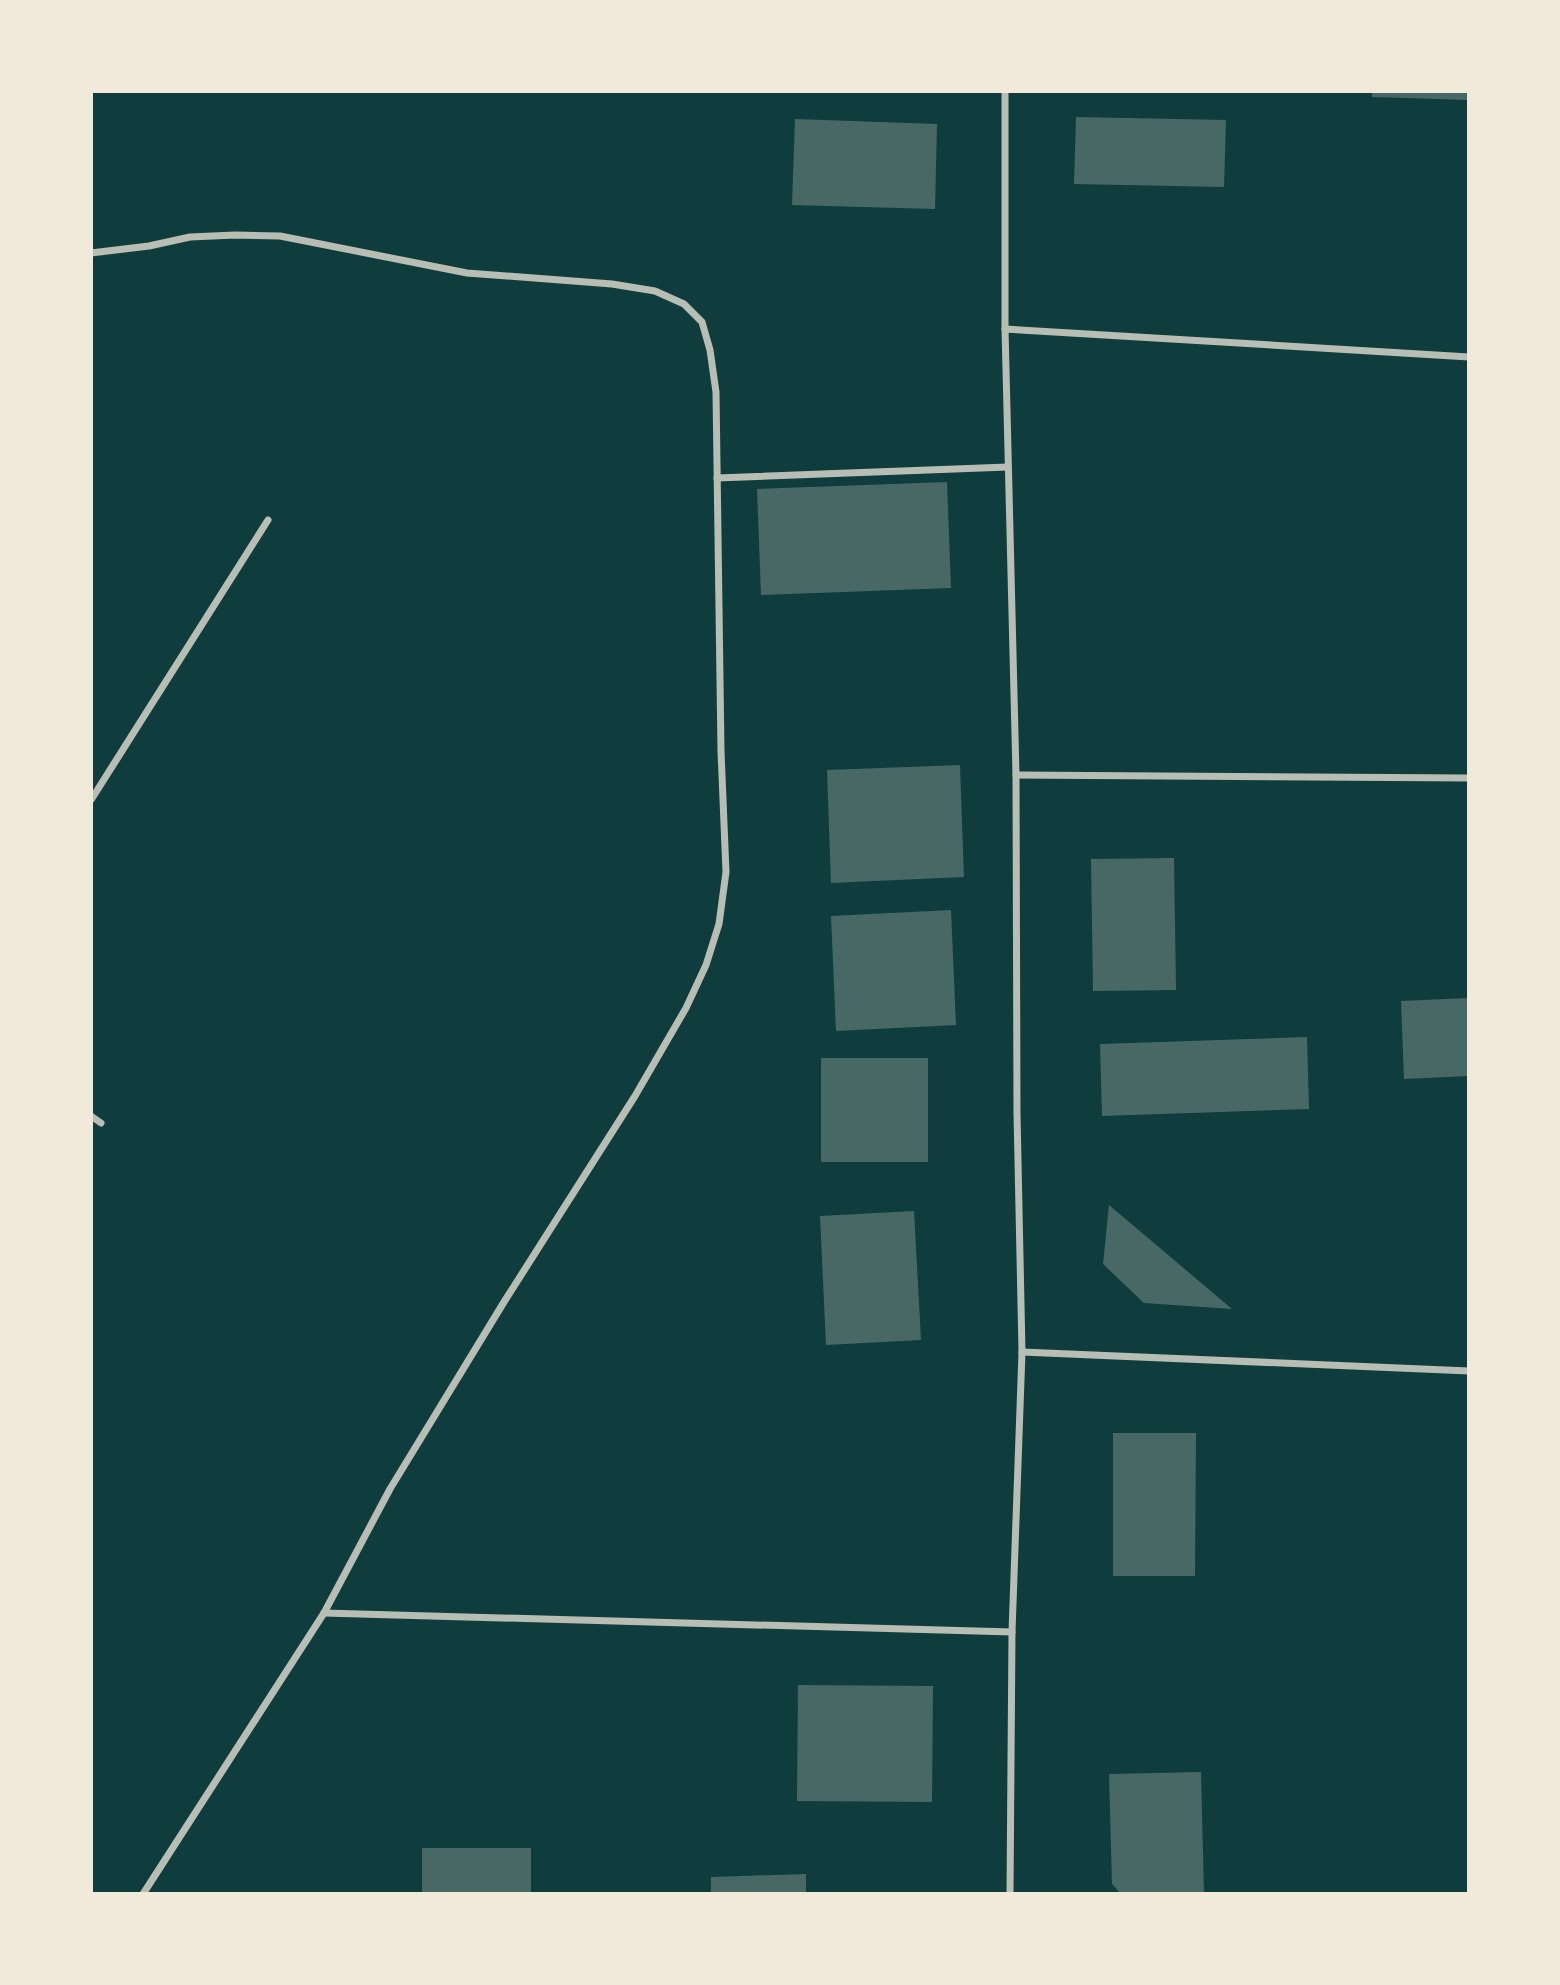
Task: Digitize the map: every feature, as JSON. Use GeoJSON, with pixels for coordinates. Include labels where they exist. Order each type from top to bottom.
{"type":"FeatureCollection","features":[{"type":"Feature","properties":{"kind":"street"},"geometry":{"type":"LineString","coordinates":[[1005,91],[1005,329],[1016,775],[1017,1113],[1022,1352],[1012,1632],[1010,1894]]}},
{"type":"Feature","properties":{"kind":"street"},"geometry":{"type":"LineString","coordinates":[[91,253],[149,246],[190,237],[280,236],[395,261],[467,273],[612,284],[655,290],[684,304],[702,321],[710,350],[716,392],[721,751],[726,872],[719,924],[706,965],[686,1008],[635,1096],[504,1302],[390,1489],[324,1613],[143,1894]]}},
{"type":"Feature","properties":{"kind":"street"},"geometry":{"type":"LineString","coordinates":[[1005,329],[1469,357]]}},
{"type":"Feature","properties":{"kind":"street"},"geometry":{"type":"LineString","coordinates":[[717,478],[1008,467]]}},
{"type":"Feature","properties":{"kind":"street"},"geometry":{"type":"LineString","coordinates":[[91,800],[268,520]]}},
{"type":"Feature","properties":{"kind":"street"},"geometry":{"type":"LineString","coordinates":[[1016,775],[1469,778]]}},
{"type":"Feature","properties":{"kind":"street"},"geometry":{"type":"LineString","coordinates":[[91,1116],[101,1123]]}},
{"type":"Feature","properties":{"kind":"street"},"geometry":{"type":"LineString","coordinates":[[1022,1352],[1469,1371]]}},
{"type":"Feature","properties":{"kind":"street"},"geometry":{"type":"LineString","coordinates":[[324,1613],[1012,1632]]}},
{"type":"Feature","properties":{"kind":"building"},"geometry":{"type":"Polygon","coordinates":[[[1372,91],[1469,91],[1469,100],[1372,97],[1372,91]]]}},
{"type":"Feature","properties":{"kind":"building"},"geometry":{"type":"Polygon","coordinates":[[[1076,117],[1226,120],[1224,187],[1074,184],[1076,117]]]}},
{"type":"Feature","properties":{"kind":"building"},"geometry":{"type":"Polygon","coordinates":[[[795,119],[937,124],[935,209],[792,205],[795,119]]]}},
{"type":"Feature","properties":{"kind":"building"},"geometry":{"type":"Polygon","coordinates":[[[947,482],[951,588],[761,595],[757,489],[947,482]]]}},
{"type":"Feature","properties":{"kind":"building"},"geometry":{"type":"Polygon","coordinates":[[[960,765],[964,877],[831,883],[827,770],[960,765]]]}},
{"type":"Feature","properties":{"kind":"building"},"geometry":{"type":"Polygon","coordinates":[[[1174,858],[1176,990],[1093,991],[1091,859],[1174,858]]]}},
{"type":"Feature","properties":{"kind":"building"},"geometry":{"type":"Polygon","coordinates":[[[951,910],[956,1025],[836,1031],[831,916],[951,910]]]}},
{"type":"Feature","properties":{"kind":"building"},"geometry":{"type":"Polygon","coordinates":[[[1469,998],[1469,1076],[1404,1079],[1401,1001],[1469,998]]]}},
{"type":"Feature","properties":{"kind":"building"},"geometry":{"type":"Polygon","coordinates":[[[1307,1037],[1309,1109],[1102,1116],[1100,1044],[1307,1037]]]}},
{"type":"Feature","properties":{"kind":"building"},"geometry":{"type":"Polygon","coordinates":[[[821,1058],[928,1058],[928,1162],[821,1162],[821,1058]]]}},
{"type":"Feature","properties":{"kind":"building"},"geometry":{"type":"Polygon","coordinates":[[[1109,1205],[1232,1309],[1144,1303],[1103,1264],[1109,1205]]]}},
{"type":"Feature","properties":{"kind":"building"},"geometry":{"type":"Polygon","coordinates":[[[914,1211],[921,1340],[826,1345],[820,1216],[914,1211]]]}},
{"type":"Feature","properties":{"kind":"building"},"geometry":{"type":"Polygon","coordinates":[[[1113,1433],[1196,1433],[1195,1576],[1113,1576],[1113,1433]]]}},
{"type":"Feature","properties":{"kind":"building"},"geometry":{"type":"Polygon","coordinates":[[[798,1685],[933,1686],[932,1802],[797,1801],[798,1685]]]}},
{"type":"Feature","properties":{"kind":"building"},"geometry":{"type":"Polygon","coordinates":[[[1201,1772],[1204,1894],[1121,1894],[1112,1884],[1109,1774],[1201,1772]]]}},
{"type":"Feature","properties":{"kind":"building"},"geometry":{"type":"Polygon","coordinates":[[[422,1848],[531,1848],[531,1894],[422,1894],[422,1848]]]}},
{"type":"Feature","properties":{"kind":"building"},"geometry":{"type":"Polygon","coordinates":[[[806,1874],[806,1894],[711,1894],[711,1877],[806,1874]]]}}]}
